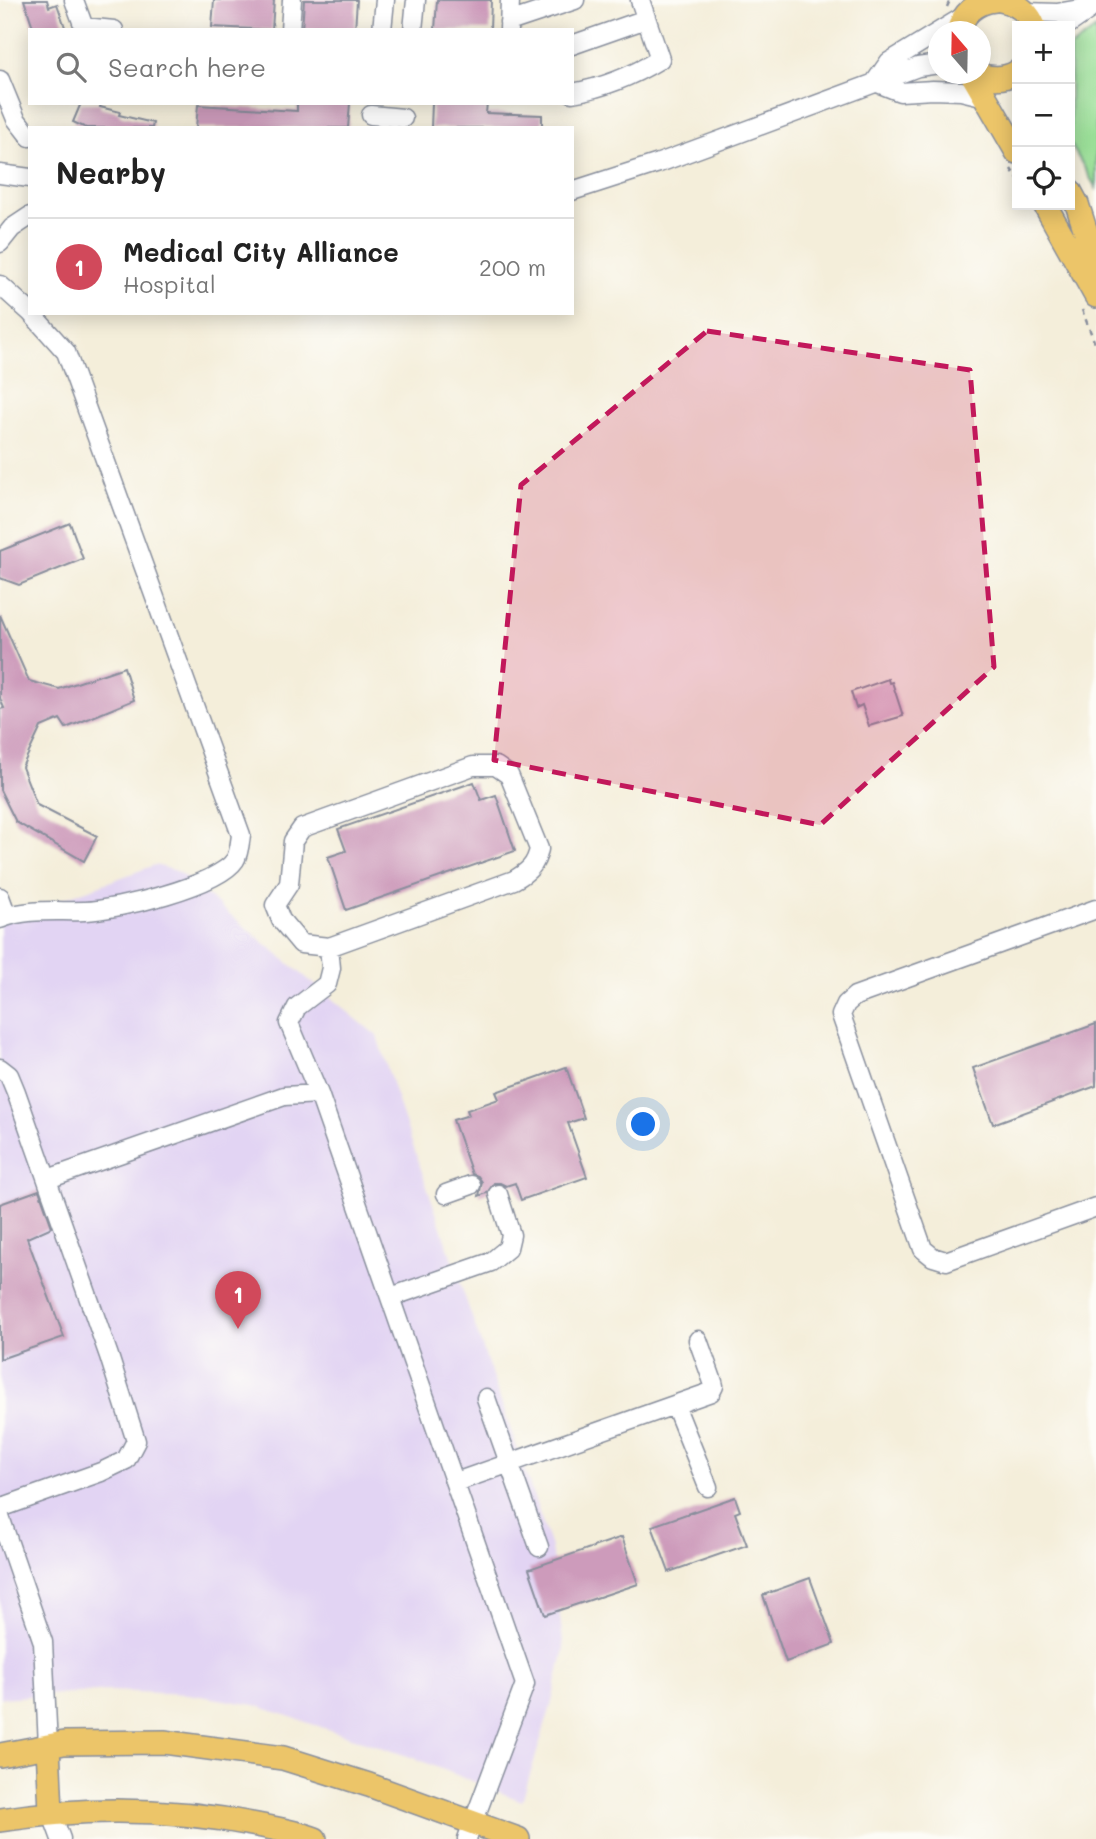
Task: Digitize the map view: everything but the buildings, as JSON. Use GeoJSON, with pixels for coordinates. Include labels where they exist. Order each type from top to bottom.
{"type":"FeatureCollection","features":[{"type":"Feature","properties":{"kind":"main road"},"geometry":{"type":"LineString","coordinates":[[966,14],[987,1],[1016,8]]}},
{"type":"Feature","properties":{"kind":"main road"},"geometry":{"type":"LineString","coordinates":[[991,78],[1012,74]]}},
{"type":"Feature","properties":{"kind":"main road"},"geometry":{"type":"LineString","coordinates":[[980,84],[1014,147]]}},
{"type":"Feature","properties":{"kind":"main road"},"geometry":{"type":"LineString","coordinates":[[1075,200],[1096,263]]}},
{"type":"Feature","properties":{"kind":"main road"},"geometry":{"type":"LineString","coordinates":[[1048,210],[1096,296]]}},
{"type":"Feature","properties":{"kind":"main road"},"geometry":{"type":"LineString","coordinates":[[0,1755],[64,1743],[164,1742],[283,1758],[369,1785],[470,1831],[518,1839]]}},
{"type":"Feature","properties":{"kind":"main road"},"geometry":{"type":"LineString","coordinates":[[48,1746],[51,1812]]}},
{"type":"Feature","properties":{"kind":"main road"},"geometry":{"type":"LineString","coordinates":[[0,1820],[51,1812],[168,1812],[237,1821],[308,1838]]}},
{"type":"Feature","properties":{"kind":"street"},"geometry":{"type":"LineString","coordinates":[[74,0],[84,28]]}},
{"type":"Feature","properties":{"kind":"street"},"geometry":{"type":"LineString","coordinates":[[290,28],[292,0]]}},
{"type":"Feature","properties":{"kind":"street"},"geometry":{"type":"LineString","coordinates":[[382,28],[385,0]]}},
{"type":"Feature","properties":{"kind":"street"},"geometry":{"type":"LineString","coordinates":[[413,28],[416,0]]}},
{"type":"Feature","properties":{"kind":"street"},"geometry":{"type":"LineString","coordinates":[[510,0],[509,26],[575,0]]}},
{"type":"Feature","properties":{"kind":"street"},"geometry":{"type":"LineString","coordinates":[[574,93],[643,69],[660,59],[640,0]]}},
{"type":"Feature","properties":{"kind":"street"},"geometry":{"type":"LineString","coordinates":[[1016,8],[1057,13],[1094,7]]}},
{"type":"Feature","properties":{"kind":"street"},"geometry":{"type":"LineString","coordinates":[[1073,21],[1094,7]]}},
{"type":"Feature","properties":{"kind":"street"},"geometry":{"type":"LineString","coordinates":[[875,82],[889,62],[966,14]]}},
{"type":"Feature","properties":{"kind":"street"},"geometry":{"type":"LineString","coordinates":[[574,45],[646,19]]}},
{"type":"Feature","properties":{"kind":"street"},"geometry":{"type":"LineString","coordinates":[[574,190],[659,163],[875,82],[928,66]]}},
{"type":"Feature","properties":{"kind":"street"},"geometry":{"type":"LineString","coordinates":[[0,80],[16,119],[28,134]]}},
{"type":"Feature","properties":{"kind":"street"},"geometry":{"type":"LineString","coordinates":[[875,82],[900,92],[961,91],[986,97]]}},
{"type":"Feature","properties":{"kind":"street"},"geometry":{"type":"LineString","coordinates":[[371,115],[403,116]]}},
{"type":"Feature","properties":{"kind":"street"},"geometry":{"type":"LineString","coordinates":[[0,174],[28,178]]}},
{"type":"Feature","properties":{"kind":"street"},"geometry":{"type":"LineString","coordinates":[[0,243],[12,228],[28,217]]}},
{"type":"Feature","properties":{"kind":"street"},"geometry":{"type":"LineString","coordinates":[[0,285],[28,310]]}},
{"type":"Feature","properties":{"kind":"street"},"geometry":{"type":"LineString","coordinates":[[0,897],[4,917],[44,910],[121,908],[219,875],[236,860],[241,835],[66,352],[33,315]]}},
{"type":"Feature","properties":{"kind":"street"},"geometry":{"type":"LineString","coordinates":[[473,766],[496,766],[509,775],[539,849],[537,860],[527,873],[329,947],[301,944],[281,919],[275,905],[289,884],[293,841],[302,828],[473,766]]}},
{"type":"Feature","properties":{"kind":"street"},"geometry":{"type":"LineString","coordinates":[[1095,908],[855,996],[846,1004],[841,1015],[923,1248],[933,1257],[946,1261],[1096,1207]]}},
{"type":"Feature","properties":{"kind":"street"},"geometry":{"type":"LineString","coordinates":[[329,947],[331,968],[327,984],[297,1007],[289,1023],[319,1094],[525,1684],[470,1831]]}},
{"type":"Feature","properties":{"kind":"street"},"geometry":{"type":"LineString","coordinates":[[0,1068],[9,1075],[48,1179],[136,1441],[126,1460],[101,1472],[0,1508]]}},
{"type":"Feature","properties":{"kind":"street"},"geometry":{"type":"LineString","coordinates":[[48,1179],[284,1096],[319,1094]]}},
{"type":"Feature","properties":{"kind":"street"},"geometry":{"type":"LineString","coordinates":[[446,1194],[471,1185]]}},
{"type":"Feature","properties":{"kind":"street"},"geometry":{"type":"LineString","coordinates":[[391,1297],[491,1262],[508,1248],[511,1234],[498,1194]]}},
{"type":"Feature","properties":{"kind":"street"},"geometry":{"type":"LineString","coordinates":[[456,1482],[711,1392],[714,1387],[698,1340]]}},
{"type":"Feature","properties":{"kind":"street"},"geometry":{"type":"LineString","coordinates":[[486,1398],[539,1547]]}},
{"type":"Feature","properties":{"kind":"street"},"geometry":{"type":"LineString","coordinates":[[675,1405],[708,1487]]}},
{"type":"Feature","properties":{"kind":"street"},"geometry":{"type":"LineString","coordinates":[[0,1517],[43,1642],[48,1746]]}},
{"type":"Feature","properties":{"kind":"street"},"geometry":{"type":"LineString","coordinates":[[51,1812],[61,1839]]}},
{"type":"Feature","properties":{"kind":"highlighted area"},"geometry":{"type":"Polygon","coordinates":[[[707,331],[970,370],[994,667],[820,825],[494,760],[521,485],[707,331]]]}},
{"type":"Feature","properties":{"kind":"shaded area"},"geometry":{"type":"Polygon","coordinates":[[[155,865],[177,871],[377,1036],[551,1547],[564,1649],[551,1706],[522,1801],[419,1760],[255,1705],[188,1694],[110,1691],[0,1698],[0,922],[155,865]]]}},
{"type":"Feature","properties":{"kind":"green space"},"geometry":{"type":"Polygon","coordinates":[[[1096,29],[1096,188],[1075,152],[1075,44],[1096,29]]]}},
{"type":"Feature","properties":{"kind":"place","name":"Medical City Alliance"},"geometry":{"type":"Point","coordinates":[238,1329]}}]}
